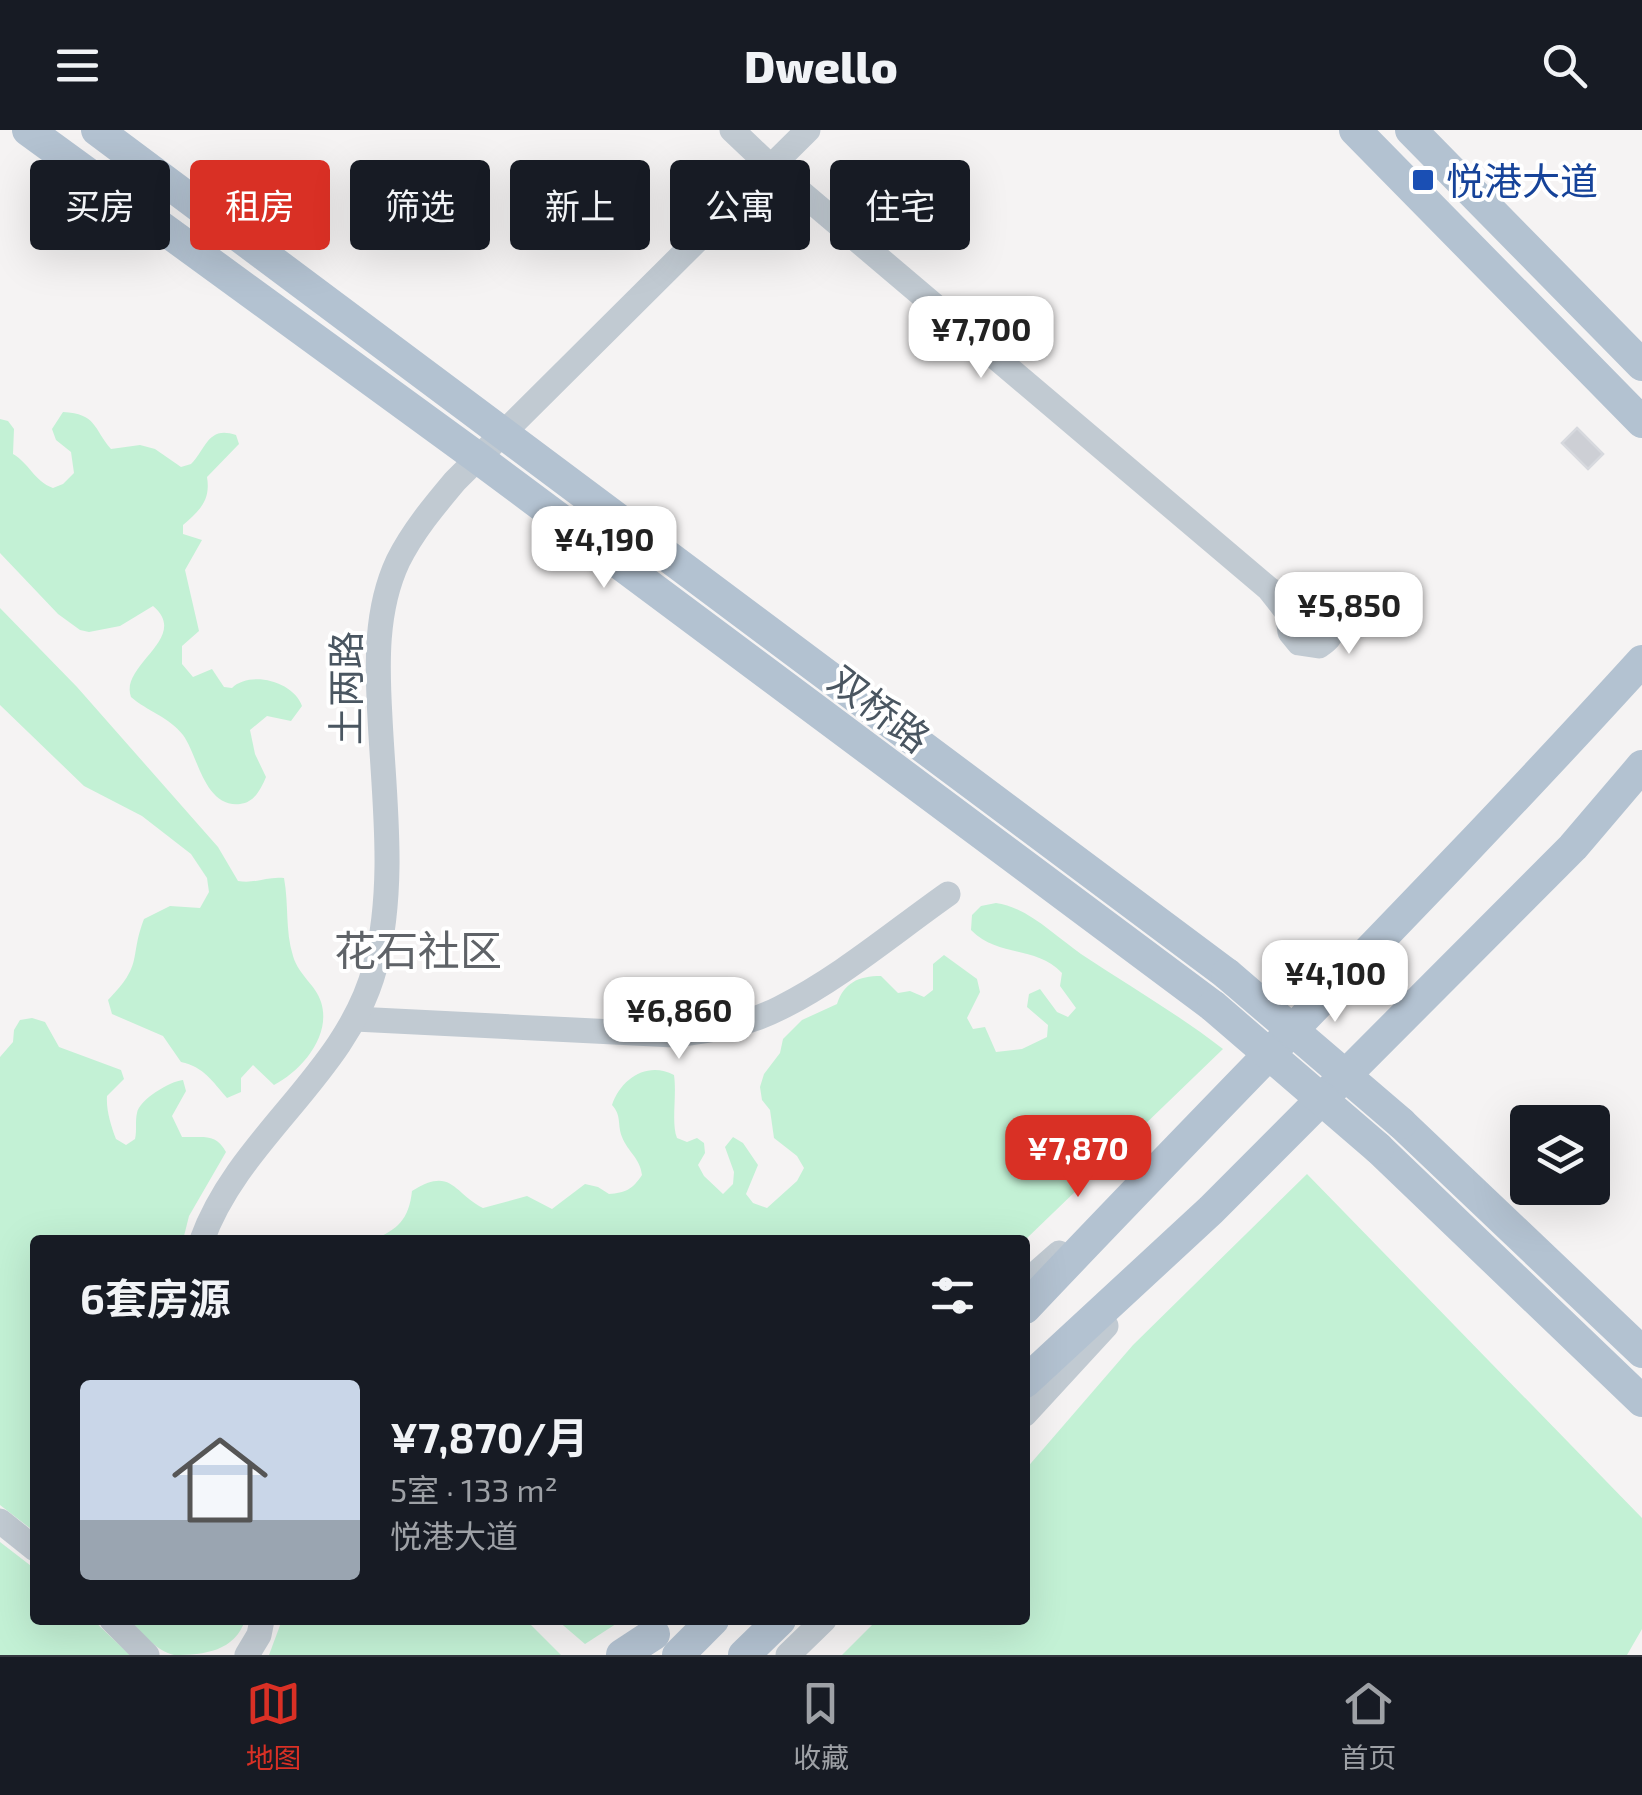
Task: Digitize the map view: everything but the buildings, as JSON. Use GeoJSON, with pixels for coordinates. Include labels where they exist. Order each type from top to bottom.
{"type":"FeatureCollection","features":[{"type":"Feature","properties":{"kind":"main road","name":"双桥路"},"geometry":{"type":"LineString","coordinates":[[97,130],[1228,974],[1401,1123],[1642,1352]]}},
{"type":"Feature","properties":{"kind":"main road"},"geometry":{"type":"LineString","coordinates":[[1355,130],[1642,422]]}},
{"type":"Feature","properties":{"kind":"main road"},"geometry":{"type":"LineString","coordinates":[[1411,130],[1642,366]]}},
{"type":"Feature","properties":{"kind":"main road","name":"双桥路"},"geometry":{"type":"LineString","coordinates":[[32,131],[1212,1006],[1378,1148],[1642,1401]]}},
{"type":"Feature","properties":{"kind":"main road"},"geometry":{"type":"LineString","coordinates":[[1030,1303],[1167,1157],[1504,814],[1642,661]]}},
{"type":"Feature","properties":{"kind":"main road"},"geometry":{"type":"LineString","coordinates":[[1574,847],[1642,766]]}},
{"type":"Feature","properties":{"kind":"main road"},"geometry":{"type":"LineString","coordinates":[[1030,1377],[1211,1210],[1642,782]]}},
{"type":"Feature","properties":{"kind":"main road"},"geometry":{"type":"LineString","coordinates":[[622,1655],[700,1625]]}},
{"type":"Feature","properties":{"kind":"main road"},"geometry":{"type":"LineString","coordinates":[[744,1655],[775,1625]]}},
{"type":"Feature","properties":{"kind":"street"},"geometry":{"type":"LineString","coordinates":[[732,130],[764,160]]}},
{"type":"Feature","properties":{"kind":"street","name":"土两路"},"geometry":{"type":"LineString","coordinates":[[778,160],[808,130]]}},
{"type":"Feature","properties":{"kind":"street"},"geometry":{"type":"LineString","coordinates":[[810,200],[1269,589]]}},
{"type":"Feature","properties":{"kind":"street","name":"土两路"},"geometry":{"type":"LineString","coordinates":[[204,1235],[239,1169],[355,1019],[374,970],[388,878],[377,660],[383,610],[397,564],[420,524],[478,458],[687,250]]}},
{"type":"Feature","properties":{"kind":"street"},"geometry":{"type":"LineString","coordinates":[[355,1019],[674,1035],[707,1032],[778,1010],[948,894]]}},
{"type":"Feature","properties":{"kind":"street"},"geometry":{"type":"LineString","coordinates":[[1030,1279],[1167,1157]]}},
{"type":"Feature","properties":{"kind":"street"},"geometry":{"type":"LineString","coordinates":[[1030,1409],[1211,1210]]}},
{"type":"Feature","properties":{"kind":"street"},"geometry":{"type":"LineString","coordinates":[[0,1521],[30,1545]]}},
{"type":"Feature","properties":{"kind":"street"},"geometry":{"type":"LineString","coordinates":[[117,1625],[147,1655]]}},
{"type":"Feature","properties":{"kind":"street"},"geometry":{"type":"LineString","coordinates":[[247,1655],[261,1625]]}},
{"type":"Feature","properties":{"kind":"street"},"geometry":{"type":"LineString","coordinates":[[788,1655],[819,1625]]}},
{"type":"Feature","properties":{"kind":"green space"},"geometry":{"type":"Polygon","coordinates":[[[63,412],[88,419],[111,449],[140,445],[155,449],[181,467],[191,464],[213,436],[236,435],[239,444],[207,477],[205,499],[183,525],[183,534],[202,540],[185,570],[199,631],[182,646],[182,664],[193,677],[212,669],[224,687],[232,688],[250,680],[271,681],[290,691],[302,706],[291,721],[267,716],[250,730],[255,754],[266,777],[249,801],[228,803],[218,798],[183,735],[131,697],[130,685],[135,674],[164,629],[153,606],[120,626],[80,630],[58,614],[0,553],[0,419],[8,421],[14,429],[13,454],[53,488],[74,473],[71,452],[56,440],[52,429],[63,412]]]}},
{"type":"Feature","properties":{"kind":"green space"},"geometry":{"type":"Polygon","coordinates":[[[0,608],[77,687],[218,847],[238,881],[284,878],[293,956],[319,996],[323,1015],[312,1051],[274,1085],[253,1065],[241,1078],[241,1092],[227,1098],[202,1071],[181,1062],[163,1036],[112,1014],[108,1000],[131,969],[144,919],[170,906],[200,908],[209,892],[207,878],[191,854],[142,816],[84,786],[0,705],[0,608]]]}},
{"type":"Feature","properties":{"kind":"green space"},"geometry":{"type":"Polygon","coordinates":[[[996,903],[1030,916],[1223,1049],[1030,1235],[383,1235],[401,1222],[412,1191],[436,1181],[451,1184],[483,1208],[527,1196],[552,1209],[585,1184],[609,1194],[628,1189],[642,1175],[622,1137],[612,1105],[629,1080],[655,1070],[674,1075],[677,1138],[687,1142],[697,1138],[704,1143],[705,1153],[698,1165],[704,1176],[723,1194],[733,1184],[734,1172],[725,1147],[733,1137],[743,1143],[758,1165],[746,1194],[753,1203],[767,1208],[797,1181],[804,1168],[797,1156],[774,1138],[770,1110],[762,1100],[764,1074],[780,1053],[783,1039],[802,1020],[837,1004],[853,982],[881,976],[898,993],[910,991],[924,997],[933,990],[933,964],[944,955],[977,979],[980,992],[967,1018],[973,1029],[985,1027],[996,1052],[1022,1049],[1047,1037],[1048,1025],[1027,1007],[1029,994],[1040,989],[1057,1012],[1068,1017],[1076,1008],[1060,986],[1062,973],[1051,964],[993,945],[971,930],[972,915],[981,906],[996,903]]]}},
{"type":"Feature","properties":{"kind":"green space"},"geometry":{"type":"Polygon","coordinates":[[[20,1020],[45,1022],[59,1047],[121,1070],[124,1079],[107,1096],[116,1139],[126,1145],[135,1139],[137,1113],[143,1102],[163,1087],[183,1080],[186,1091],[172,1116],[182,1137],[213,1139],[226,1152],[189,1216],[184,1235],[30,1235],[30,1528],[0,1505],[0,1057],[13,1042],[20,1020]]]}},
{"type":"Feature","properties":{"kind":"green space"},"geometry":{"type":"Polygon","coordinates":[[[1307,1174],[1642,1518],[1642,1629],[1627,1655],[842,1655],[872,1625],[1030,1625],[1030,1464],[1133,1345],[1307,1174]]]}},
{"type":"Feature","properties":{"kind":"green space"},"geometry":{"type":"Polygon","coordinates":[[[0,1542],[30,1565],[30,1625],[98,1625],[130,1655],[0,1655],[0,1542]]]}},
{"type":"Feature","properties":{"kind":"green space"},"geometry":{"type":"Polygon","coordinates":[[[134,1625],[242,1625],[226,1645],[197,1654],[174,1655],[155,1645],[134,1625]]]}},
{"type":"Feature","properties":{"kind":"green space"},"geometry":{"type":"Polygon","coordinates":[[[280,1625],[531,1625],[561,1655],[269,1655],[280,1625]]]}},
{"type":"Feature","properties":{"kind":"green space"},"geometry":{"type":"Polygon","coordinates":[[[563,1625],[614,1625],[585,1644],[563,1625]]]}},
{"type":"Feature","properties":{"kind":"place","name":"悦港大道"},"geometry":{"type":"Point","coordinates":[1423,180]}},
{"type":"Feature","properties":{"kind":"district","name":"花石社区"},"geometry":{"type":"Point","coordinates":[418,949]}}]}
